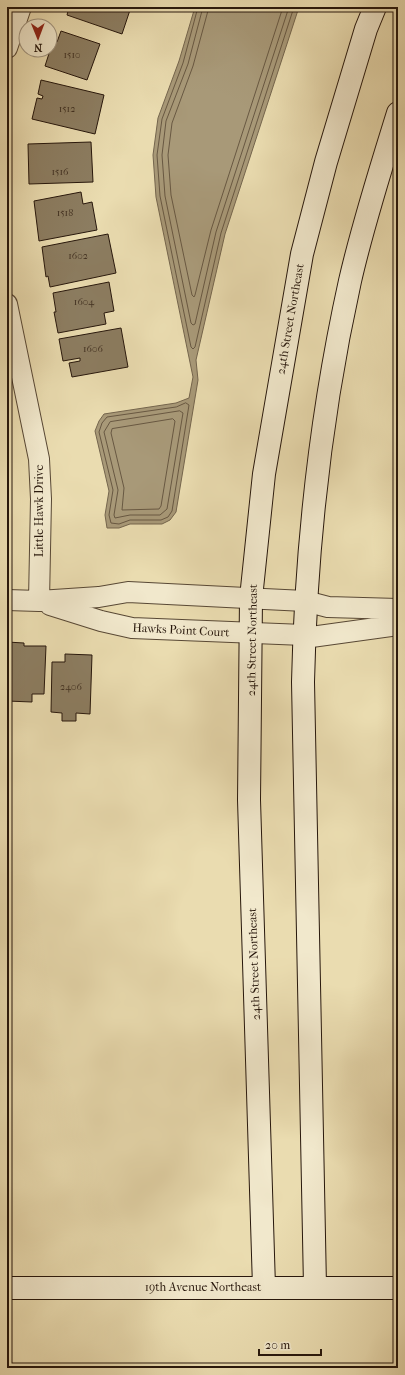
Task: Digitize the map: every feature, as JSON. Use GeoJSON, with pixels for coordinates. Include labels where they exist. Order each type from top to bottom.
{"type":"FeatureCollection","features":[{"type":"Feature","properties":{"kind":"street"},"geometry":{"type":"LineString","coordinates":[[7,48],[20,7]]}},
{"type":"Feature","properties":{"kind":"street","name":"24th Street Northeast"},"geometry":{"type":"LineString","coordinates":[[264,1287],[249,800],[251,598],[265,467],[302,254],[326,162],[366,29],[375,7]]}},
{"type":"Feature","properties":{"kind":"street"},"geometry":{"type":"LineString","coordinates":[[315,1287],[302,682],[305,601],[321,440],[350,281],[379,172],[398,113]]}},
{"type":"Feature","properties":{"kind":"street","name":"Little Hawk Drive"},"geometry":{"type":"LineString","coordinates":[[7,304],[39,459],[41,499],[39,601]]}},
{"type":"Feature","properties":{"kind":"street","name":"Hawks Point Court"},"geometry":{"type":"LineString","coordinates":[[7,600],[39,601],[99,598],[128,592],[305,601],[328,607],[398,609]]}},
{"type":"Feature","properties":{"kind":"street","name":"Hawks Point Court"},"geometry":{"type":"LineString","coordinates":[[39,601],[101,621],[132,628],[304,636],[398,625]]}},
{"type":"Feature","properties":{"kind":"street","name":"19th Avenue Northeast"},"geometry":{"type":"LineString","coordinates":[[7,1288],[398,1288]]}},
{"type":"Feature","properties":{"kind":"water"},"geometry":{"type":"Polygon","coordinates":[[[195,7],[299,7],[225,234],[196,360],[198,380],[176,512],[170,520],[162,524],[130,524],[119,528],[107,528],[105,515],[109,491],[95,431],[99,421],[104,414],[176,403],[189,398],[193,377],[156,197],[153,155],[158,118],[179,61],[195,7]]]}},
{"type":"Feature","properties":{"kind":"building"},"geometry":{"type":"Polygon","coordinates":[[[69,7],[131,7],[122,34],[67,15],[69,7]]]}},
{"type":"Feature","properties":{"kind":"building"},"geometry":{"type":"Polygon","coordinates":[[[61,31],[100,44],[87,80],[45,66],[48,58],[58,58],[58,39],[61,31]]]}},
{"type":"Feature","properties":{"kind":"building"},"geometry":{"type":"Polygon","coordinates":[[[41,80],[104,95],[95,134],[32,119],[37,98],[42,99],[43,96],[38,94],[41,80]]]}},
{"type":"Feature","properties":{"kind":"building"},"geometry":{"type":"Polygon","coordinates":[[[91,142],[93,182],[29,184],[28,144],[91,142]]]}},
{"type":"Feature","properties":{"kind":"building"},"geometry":{"type":"Polygon","coordinates":[[[81,192],[83,204],[92,202],[97,230],[39,241],[34,201],[81,192]]]}},
{"type":"Feature","properties":{"kind":"building"},"geometry":{"type":"Polygon","coordinates":[[[108,234],[116,273],[50,287],[48,276],[46,277],[42,247],[108,234]]]}},
{"type":"Feature","properties":{"kind":"building"},"geometry":{"type":"Polygon","coordinates":[[[109,282],[114,311],[104,313],[106,324],[58,333],[54,312],[56,312],[53,293],[109,282]]]}},
{"type":"Feature","properties":{"kind":"building"},"geometry":{"type":"Polygon","coordinates":[[[121,328],[128,367],[72,377],[69,363],[80,361],[80,358],[63,361],[59,339],[121,328]]]}},
{"type":"Feature","properties":{"kind":"building"},"geometry":{"type":"Polygon","coordinates":[[[7,642],[24,643],[24,646],[46,646],[44,694],[32,694],[32,702],[7,701],[7,642]]]}},
{"type":"Feature","properties":{"kind":"building"},"geometry":{"type":"Polygon","coordinates":[[[65,654],[92,655],[90,714],[76,713],[76,721],[62,721],[62,713],[51,712],[52,662],[65,662],[65,654]]]}}]}
